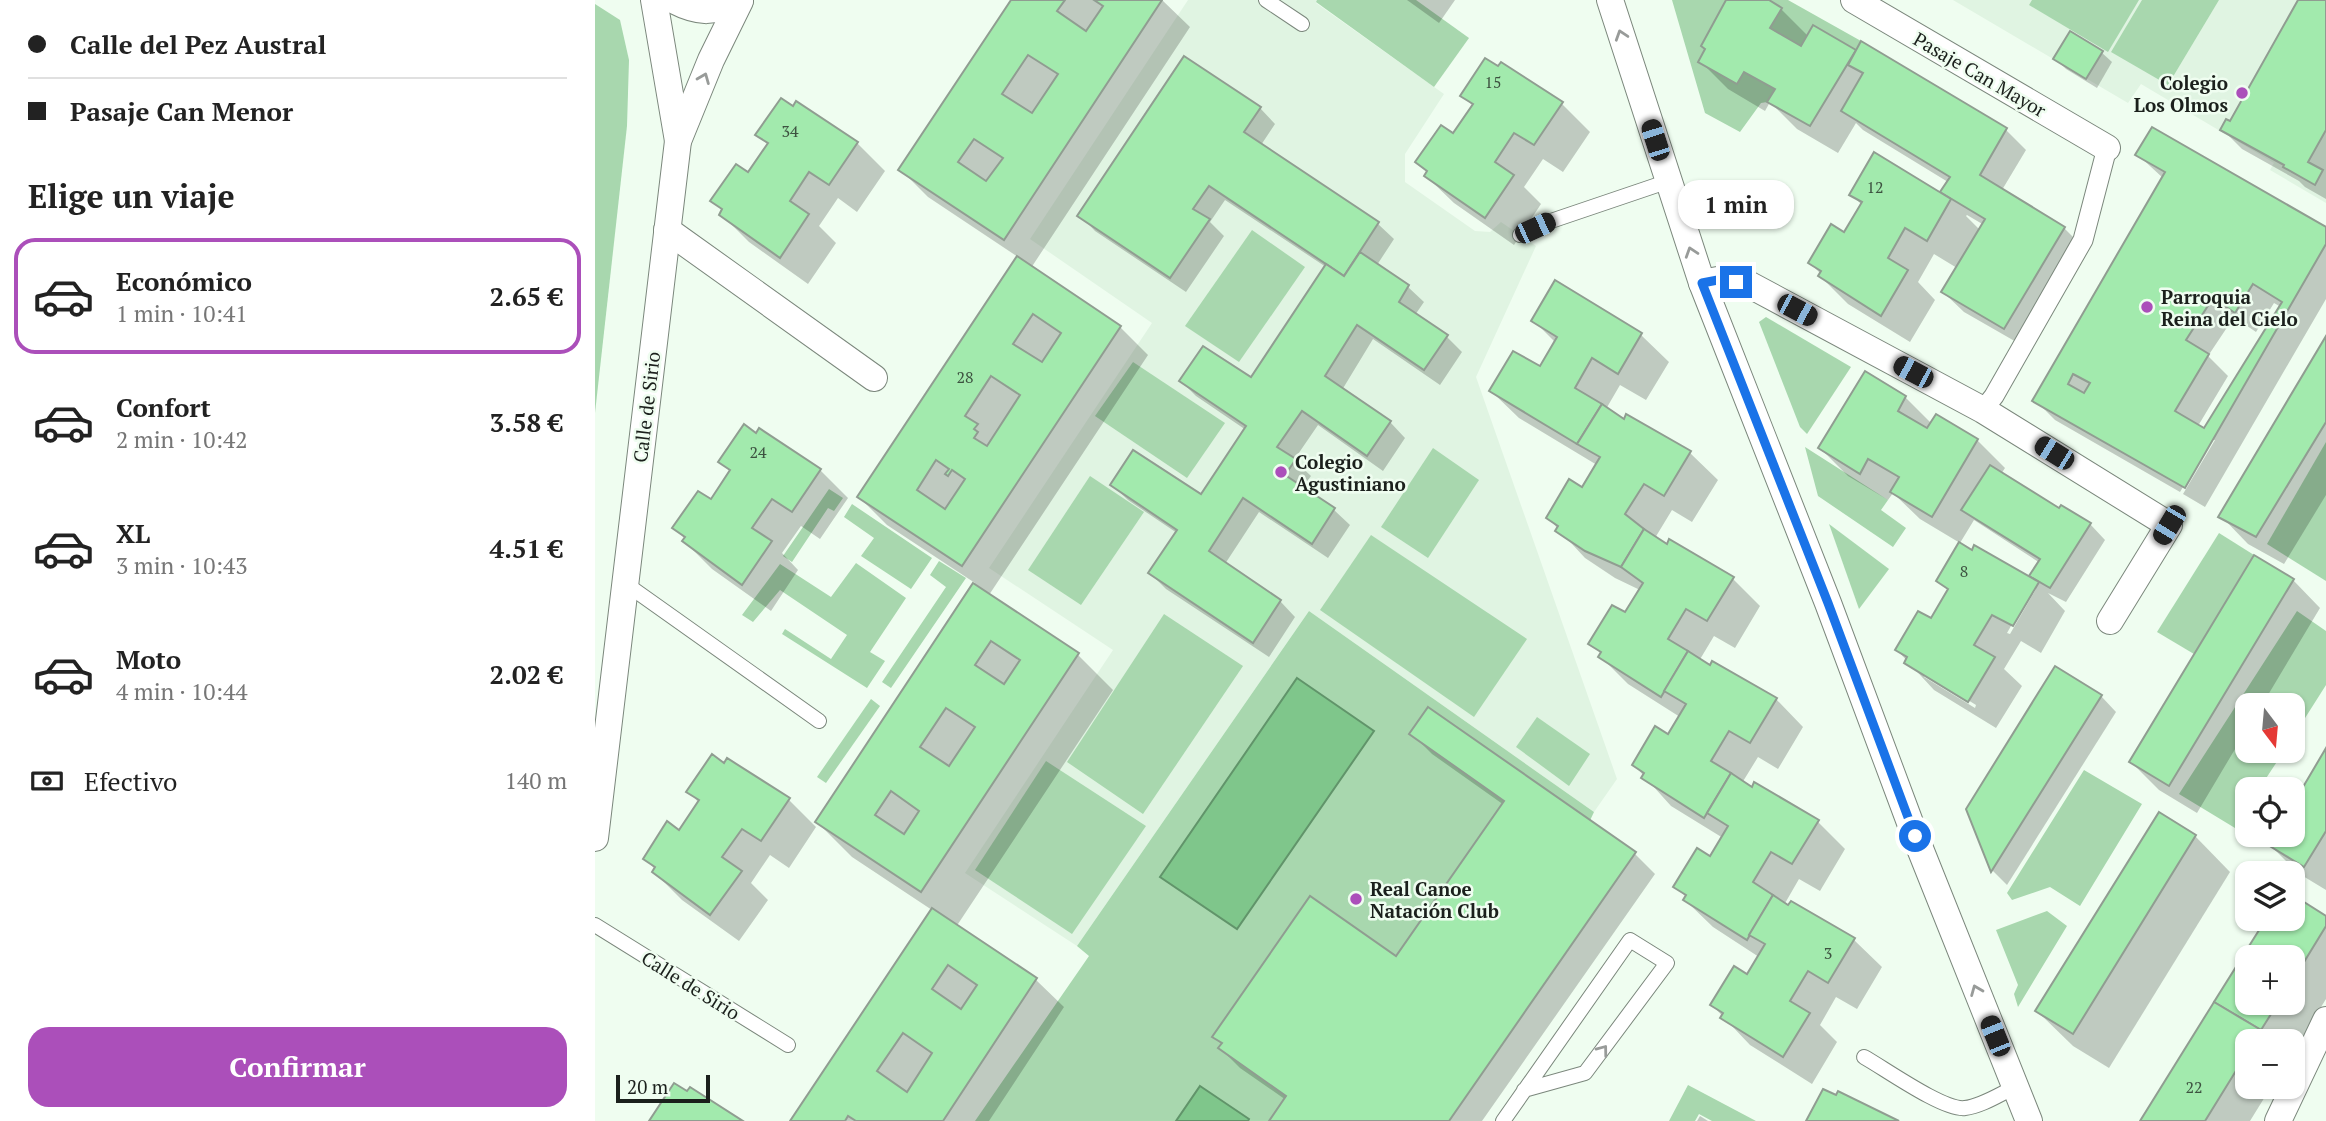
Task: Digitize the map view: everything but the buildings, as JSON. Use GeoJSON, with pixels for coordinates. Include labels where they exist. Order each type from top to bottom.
{"type":"FeatureCollection","features":[{"type":"Feature","properties":{"kind":"street","name":"Calle de Sirio"},"geometry":{"type":"LineString","coordinates":[[654,0],[678,141]]}},
{"type":"Feature","properties":{"kind":"street","name":"Calle de Sirio"},"geometry":{"type":"LineString","coordinates":[[673,0],[689,9],[714,11],[740,0]]}},
{"type":"Feature","properties":{"kind":"street","name":"Calle de Sirio"},"geometry":{"type":"LineString","coordinates":[[595,838],[678,141],[711,60],[740,0]]}},
{"type":"Feature","properties":{"kind":"street"},"geometry":{"type":"LineString","coordinates":[[1610,0],[1702,283],[1828,603],[1915,836],[2029,1121]]}},
{"type":"Feature","properties":{"kind":"street","name":"Pasaje Can Mayor"},"geometry":{"type":"LineString","coordinates":[[1854,0],[2107,148]]}},
{"type":"Feature","properties":{"kind":"street"},"geometry":{"type":"LineString","coordinates":[[1983,410],[1994,396],[2083,240],[2107,148]]}},
{"type":"Feature","properties":{"kind":"street"},"geometry":{"type":"LineString","coordinates":[[667,230],[874,377]]}},
{"type":"Feature","properties":{"kind":"street"},"geometry":{"type":"LineString","coordinates":[[1702,283],[1723,279],[1750,285],[1983,410],[2169,525],[2110,621]]}},
{"type":"Feature","properties":{"kind":"street"},"geometry":{"type":"LineString","coordinates":[[2278,1121],[2326,1020]]}},
{"type":"Feature","properties":{"kind":"lane"},"geometry":{"type":"LineString","coordinates":[[1266,0],[1302,24]]}},
{"type":"Feature","properties":{"kind":"lane"},"geometry":{"type":"LineString","coordinates":[[1520,235],[1551,221],[1669,181]]}},
{"type":"Feature","properties":{"kind":"lane"},"geometry":{"type":"LineString","coordinates":[[626,584],[819,722]]}},
{"type":"Feature","properties":{"kind":"lane","name":"Calle de Sirio"},"geometry":{"type":"LineString","coordinates":[[595,925],[788,1045]]}},
{"type":"Feature","properties":{"kind":"lane"},"geometry":{"type":"LineString","coordinates":[[1503,1121],[1524,1090],[1630,940],[1667,963],[1585,1073],[1524,1090]]}},
{"type":"Feature","properties":{"kind":"lane"},"geometry":{"type":"LineString","coordinates":[[1864,1056],[1940,1101],[1961,1109],[2015,1087]]}},
{"type":"Feature","properties":{"kind":"shaded area","name":"Colegio Agustiniano"},"geometry":{"type":"Polygon","coordinates":[[[1188,0],[1317,0],[1316,3],[1444,94],[1405,154],[1405,182],[1475,231],[1490,232],[1501,222],[1536,246],[1476,377],[1617,779],[1594,812],[1309,611],[1077,946],[965,873],[1113,650],[989,568],[1152,323],[1030,239],[1188,0]]]}},
{"type":"Feature","properties":{"kind":"shaded area"},"geometry":{"type":"Polygon","coordinates":[[[1416,0],[1469,38],[1434,87],[1316,2],[1416,0]]]}},
{"type":"Feature","properties":{"kind":"shaded area"},"geometry":{"type":"Polygon","coordinates":[[[1672,0],[1726,0],[1701,46],[1705,49],[1698,62],[1737,84],[1744,72],[1775,89],[1740,132],[1705,113],[1672,0]]]}},
{"type":"Feature","properties":{"kind":"shaded area"},"geometry":{"type":"Polygon","coordinates":[[[1769,0],[1788,0],[1861,41],[1856,50],[1813,25],[1801,46],[1770,28],[1782,8],[1769,0]]]}},
{"type":"Feature","properties":{"kind":"shaded area","name":"Colegio Los Olmos"},"geometry":{"type":"Polygon","coordinates":[[[1953,0],[2326,0],[2326,203],[2270,170],[2274,163],[2141,84],[2128,103],[1953,0]]]}},
{"type":"Feature","properties":{"kind":"shaded area"},"geometry":{"type":"Polygon","coordinates":[[[2032,0],[2139,0],[2108,52],[2029,5],[2032,0]]]}},
{"type":"Feature","properties":{"kind":"shaded area"},"geometry":{"type":"Polygon","coordinates":[[[2142,0],[2219,0],[2168,85],[2111,52],[2142,0]]]}},
{"type":"Feature","properties":{"kind":"shaded area"},"geometry":{"type":"Polygon","coordinates":[[[595,4],[620,20],[629,60],[627,126],[595,413],[595,4]]]}},
{"type":"Feature","properties":{"kind":"shaded area"},"geometry":{"type":"Polygon","coordinates":[[[1252,230],[1305,267],[1239,362],[1185,326],[1252,230]]]}},
{"type":"Feature","properties":{"kind":"shaded area"},"geometry":{"type":"Polygon","coordinates":[[[1766,317],[1851,367],[1807,434],[1800,427],[1759,322],[1766,317]]]}},
{"type":"Feature","properties":{"kind":"shaded area"},"geometry":{"type":"Polygon","coordinates":[[[1133,362],[1225,423],[1187,478],[1095,416],[1133,362]]]}},
{"type":"Feature","properties":{"kind":"shaded area"},"geometry":{"type":"Polygon","coordinates":[[[2326,442],[2326,581],[2267,544],[2326,442]]]}},
{"type":"Feature","properties":{"kind":"shaded area"},"geometry":{"type":"Polygon","coordinates":[[[1805,447],[1888,500],[1881,510],[1906,528],[1893,547],[1818,496],[1805,447]]]}},
{"type":"Feature","properties":{"kind":"shaded area"},"geometry":{"type":"Polygon","coordinates":[[[1433,448],[1479,480],[1428,558],[1381,527],[1433,448]]]}},
{"type":"Feature","properties":{"kind":"shaded area"},"geometry":{"type":"Polygon","coordinates":[[[1090,476],[1144,512],[1081,605],[1028,570],[1090,476]]]}},
{"type":"Feature","properties":{"kind":"shaded area"},"geometry":{"type":"Polygon","coordinates":[[[829,489],[843,498],[834,511],[828,508],[792,562],[783,556],[829,489]]]}},
{"type":"Feature","properties":{"kind":"shaded area"},"geometry":{"type":"Polygon","coordinates":[[[852,504],[932,558],[911,589],[861,556],[874,538],[844,517],[852,504]]]}},
{"type":"Feature","properties":{"kind":"shaded area"},"geometry":{"type":"Polygon","coordinates":[[[1829,524],[1889,569],[1859,609],[1829,524]]]}},
{"type":"Feature","properties":{"kind":"shaded area"},"geometry":{"type":"Polygon","coordinates":[[[2219,533],[2254,555],[2194,654],[2157,632],[2219,533]]]}},
{"type":"Feature","properties":{"kind":"shaded area"},"geometry":{"type":"Polygon","coordinates":[[[1371,535],[1527,639],[1474,717],[1320,610],[1371,535]]]}},
{"type":"Feature","properties":{"kind":"shaded area"},"geometry":{"type":"Polygon","coordinates":[[[939,561],[966,578],[891,688],[882,682],[946,587],[930,575],[939,561]]]}},
{"type":"Feature","properties":{"kind":"shaded area"},"geometry":{"type":"Polygon","coordinates":[[[856,563],[906,598],[870,652],[885,661],[867,688],[782,634],[785,629],[831,659],[847,635],[780,590],[753,622],[742,615],[780,564],[831,597],[856,563]]]}},
{"type":"Feature","properties":{"kind":"shaded area","name":"Real Canoe Natación Club"},"geometry":{"type":"Polygon","coordinates":[[[1309,611],[1594,812],[1449,1121],[975,1121],[1089,956],[1077,946],[1309,611]]]}},
{"type":"Feature","properties":{"kind":"shaded area"},"geometry":{"type":"Polygon","coordinates":[[[2297,611],[2326,631],[2326,685],[2305,718],[2305,693],[2244,693],[2297,611]]]}},
{"type":"Feature","properties":{"kind":"shaded area"},"geometry":{"type":"Polygon","coordinates":[[[1164,614],[1243,666],[1143,814],[1067,762],[1164,614]]]}},
{"type":"Feature","properties":{"kind":"shaded area"},"geometry":{"type":"Polygon","coordinates":[[[1297,678],[1374,731],[1237,929],[1160,877],[1297,678]]]}},
{"type":"Feature","properties":{"kind":"shaded area"},"geometry":{"type":"Polygon","coordinates":[[[871,699],[880,706],[826,783],[817,777],[871,699]]]}},
{"type":"Feature","properties":{"kind":"shaded area"},"geometry":{"type":"Polygon","coordinates":[[[2235,707],[2235,763],[2276,763],[2267,777],[2235,777],[2235,828],[2179,794],[2235,707]]]}},
{"type":"Feature","properties":{"kind":"shaded area"},"geometry":{"type":"Polygon","coordinates":[[[1537,717],[1590,754],[1569,786],[1516,747],[1537,717]]]}},
{"type":"Feature","properties":{"kind":"shaded area"},"geometry":{"type":"Polygon","coordinates":[[[1046,761],[1146,826],[1072,934],[975,870],[1046,761]]]}},
{"type":"Feature","properties":{"kind":"shaded area"},"geometry":{"type":"Polygon","coordinates":[[[2084,770],[2142,804],[2080,906],[2050,887],[2012,900],[2007,893],[2084,770]]]}},
{"type":"Feature","properties":{"kind":"shaded area"},"geometry":{"type":"Polygon","coordinates":[[[2047,911],[2067,926],[2018,1007],[2014,994],[2018,985],[1996,930],[2047,911]]]}},
{"type":"Feature","properties":{"kind":"shaded area"},"geometry":{"type":"Polygon","coordinates":[[[1688,1085],[1756,1121],[1712,1121],[1699,1114],[1695,1121],[1669,1121],[1688,1085]]]}},
{"type":"Feature","properties":{"kind":"shaded area"},"geometry":{"type":"Polygon","coordinates":[[[1200,1086],[1249,1119],[1248,1121],[1176,1121],[1200,1086]]]}},
{"type":"Feature","properties":{"kind":"place","name":"Colegio Los Olmos"},"geometry":{"type":"Point","coordinates":[2242,93]}},
{"type":"Feature","properties":{"kind":"place","name":"Parroquia Reina del Cielo"},"geometry":{"type":"Point","coordinates":[2147,307]}},
{"type":"Feature","properties":{"kind":"place","name":"Colegio Agustiniano"},"geometry":{"type":"Point","coordinates":[1281,472]}},
{"type":"Feature","properties":{"kind":"place","name":"Real Canoe Natación Club"},"geometry":{"type":"Point","coordinates":[1356,899]}},
{"type":"Feature","properties":{"kind":"route"},"geometry":{"type":"LineString","coordinates":[[1736,282],[1723,279],[1702,283],[1828,603],[1915,836]]}}]}
